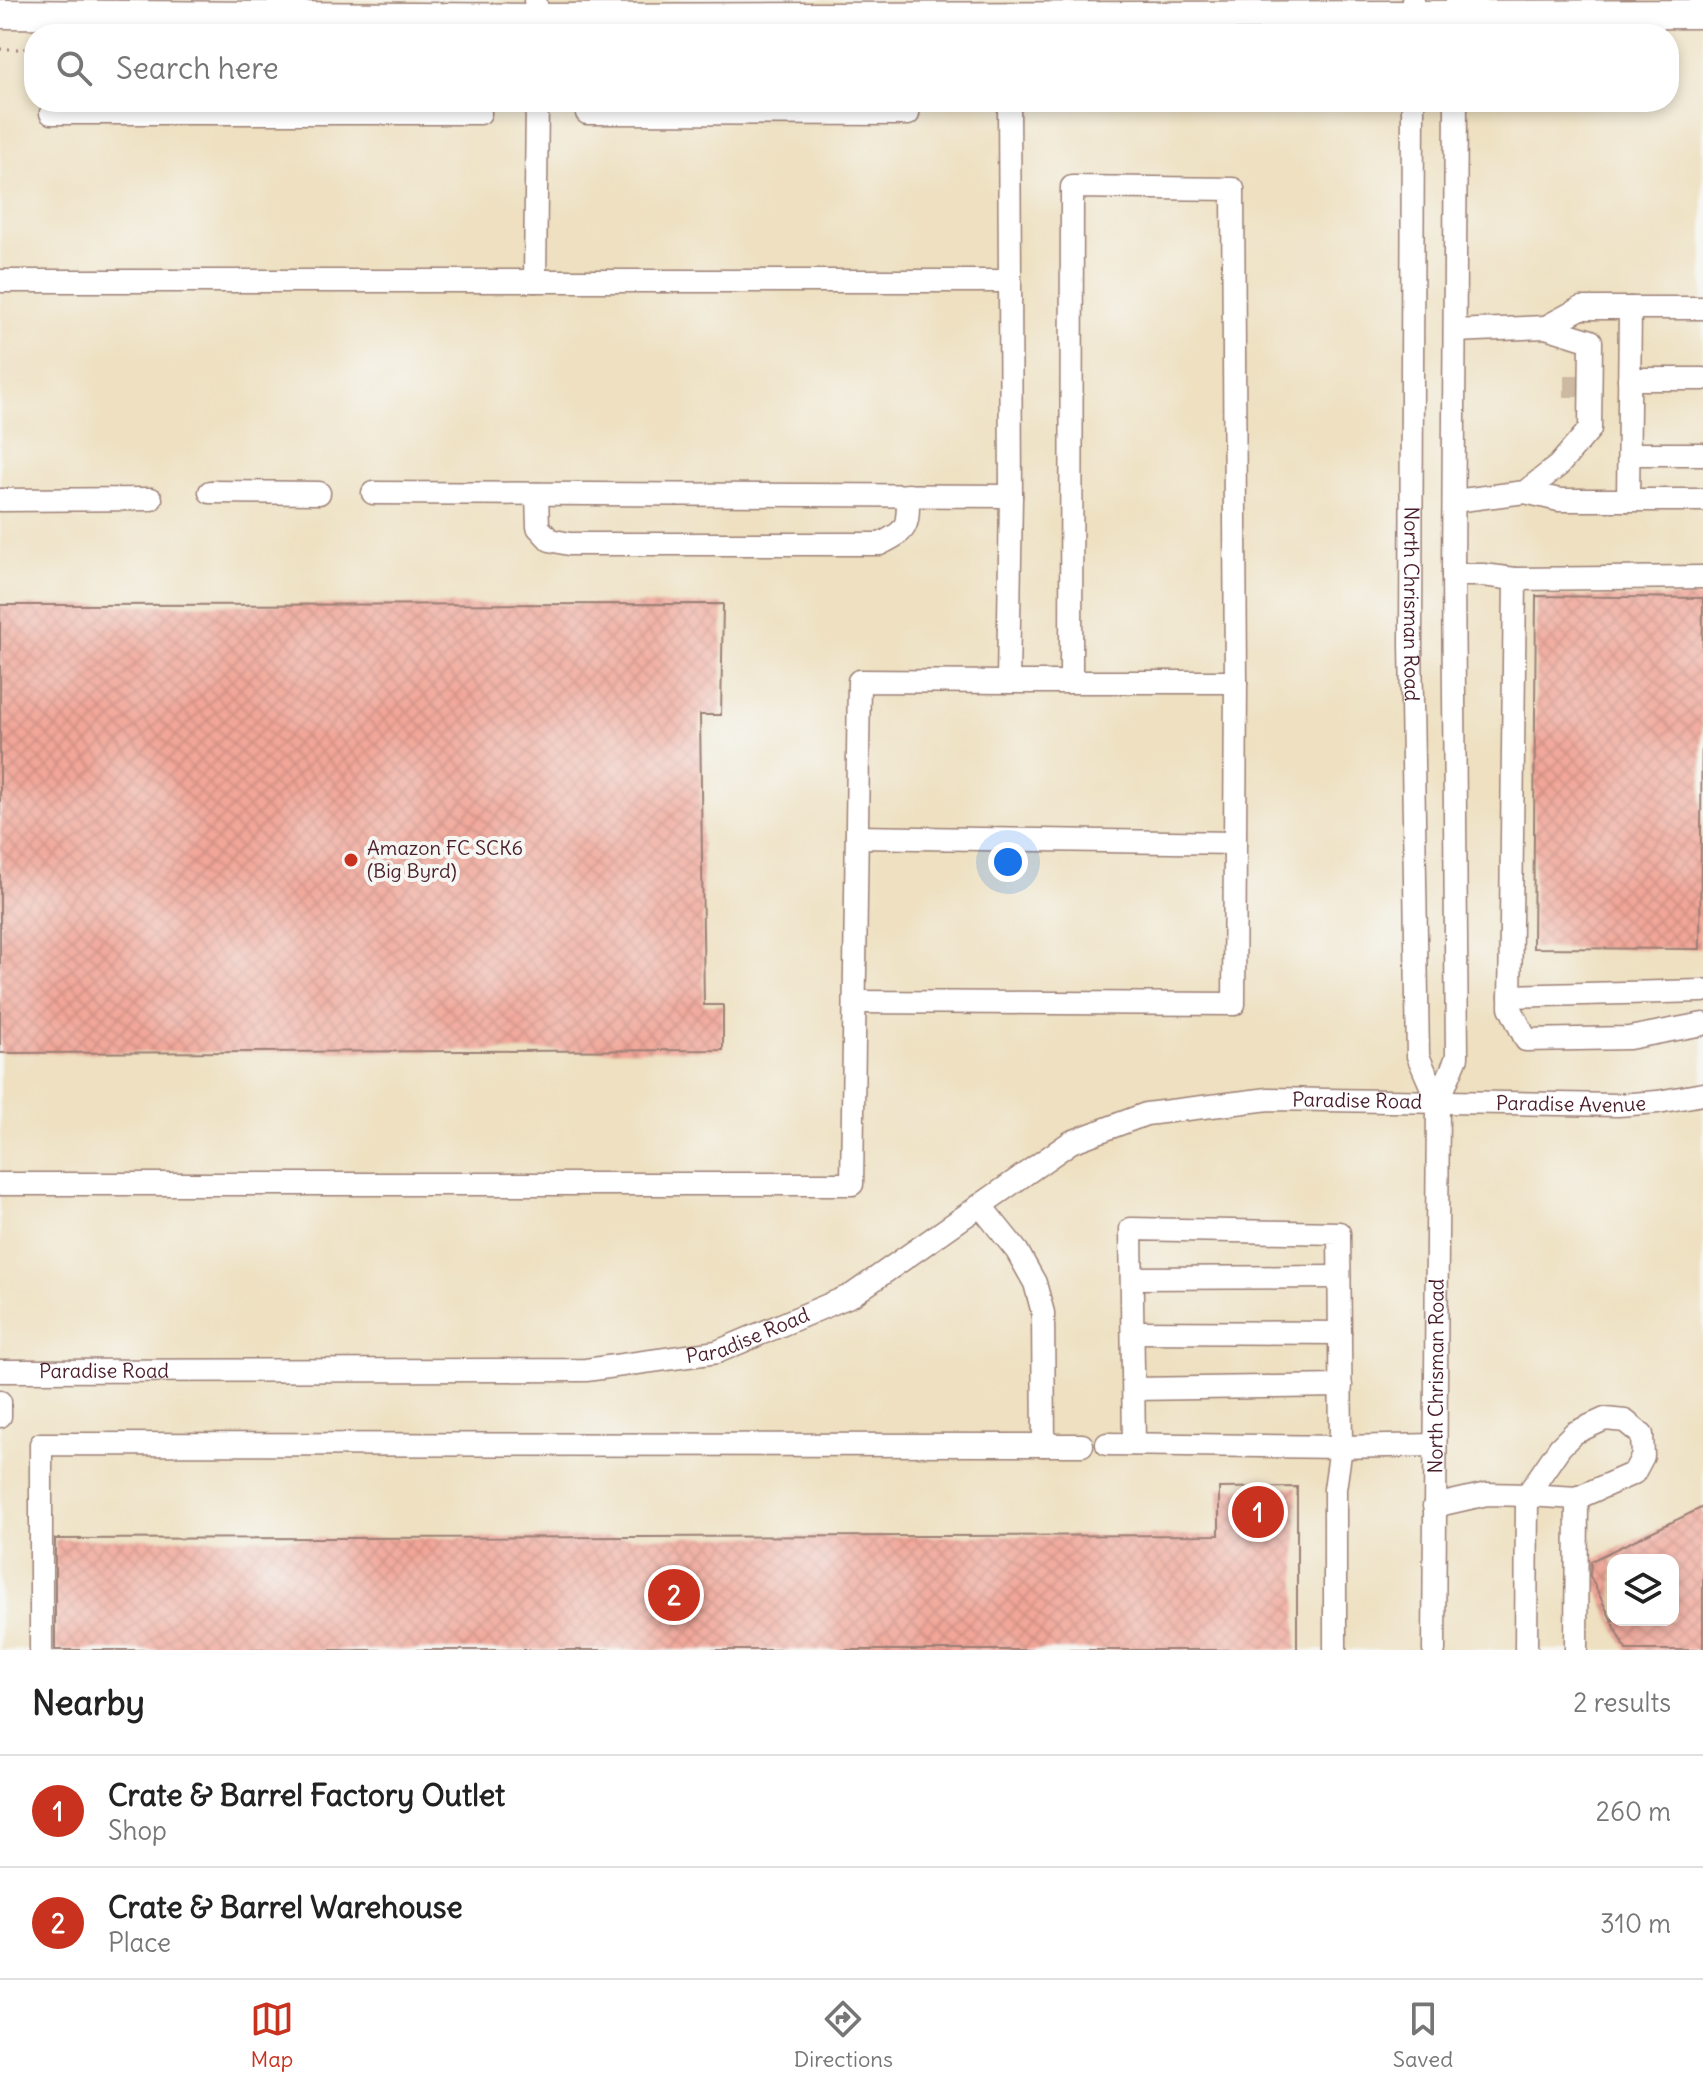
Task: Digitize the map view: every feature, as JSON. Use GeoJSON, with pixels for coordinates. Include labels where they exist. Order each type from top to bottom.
{"type":"FeatureCollection","features":[{"type":"Feature","properties":{"kind":"main road"},"geometry":{"type":"LineString","coordinates":[[0,14],[540,13],[969,24]]}},
{"type":"Feature","properties":{"kind":"main road"},"geometry":{"type":"LineString","coordinates":[[1053,24],[1413,16],[1703,14]]}},
{"type":"Feature","properties":{"kind":"street"},"geometry":{"type":"LineString","coordinates":[[535,281],[537,112]]}},
{"type":"Feature","properties":{"kind":"street"},"geometry":{"type":"LineString","coordinates":[[1008,682],[1011,496],[1009,112]]}},
{"type":"Feature","properties":{"kind":"street","name":"North Chrisman Road"},"geometry":{"type":"LineString","coordinates":[[1413,112],[1411,644],[1418,1056],[1438,1102]]}},
{"type":"Feature","properties":{"kind":"street","name":"North Chrisman Road"},"geometry":{"type":"LineString","coordinates":[[1434,1650],[1438,1102],[1457,1057],[1453,575],[1456,112]]}},
{"type":"Feature","properties":{"kind":"street"},"geometry":{"type":"LineString","coordinates":[[51,113],[480,113]]}},
{"type":"Feature","properties":{"kind":"street"},"geometry":{"type":"LineString","coordinates":[[587,113],[908,114]]}},
{"type":"Feature","properties":{"kind":"street"},"geometry":{"type":"LineString","coordinates":[[855,1002],[1234,1004],[1233,189],[1072,187],[1071,682]]}},
{"type":"Feature","properties":{"kind":"street"},"geometry":{"type":"LineString","coordinates":[[0,281],[1010,281]]}},
{"type":"Feature","properties":{"kind":"street"},"geometry":{"type":"LineString","coordinates":[[1546,327],[1581,308],[1703,308]]}},
{"type":"Feature","properties":{"kind":"street"},"geometry":{"type":"LineString","coordinates":[[1628,500],[1630,308]]}},
{"type":"Feature","properties":{"kind":"street"},"geometry":{"type":"LineString","coordinates":[[1455,331],[1546,327],[1591,341],[1590,429],[1558,466],[1525,492]]}},
{"type":"Feature","properties":{"kind":"street"},"geometry":{"type":"LineString","coordinates":[[1575,375],[1575,362],[1590,353]]}},
{"type":"Feature","properties":{"kind":"street"},"geometry":{"type":"LineString","coordinates":[[1629,379],[1703,379]]}},
{"type":"Feature","properties":{"kind":"street"},"geometry":{"type":"LineString","coordinates":[[1575,400],[1574,421],[1590,429]]}},
{"type":"Feature","properties":{"kind":"street"},"geometry":{"type":"LineString","coordinates":[[1629,454],[1703,454]]}},
{"type":"Feature","properties":{"kind":"street"},"geometry":{"type":"LineString","coordinates":[[210,492],[319,493]]}},
{"type":"Feature","properties":{"kind":"street"},"geometry":{"type":"LineString","coordinates":[[1454,501],[1525,492],[1559,500],[1703,500]]}},
{"type":"Feature","properties":{"kind":"street"},"geometry":{"type":"LineString","coordinates":[[373,493],[1011,496]]}},
{"type":"Feature","properties":{"kind":"street"},"geometry":{"type":"LineString","coordinates":[[537,494],[538,527],[550,540],[569,544],[880,544],[898,536],[908,522],[908,495]]}},
{"type":"Feature","properties":{"kind":"street"},"geometry":{"type":"LineString","coordinates":[[0,500],[151,499]]}},
{"type":"Feature","properties":{"kind":"street"},"geometry":{"type":"LineString","coordinates":[[1453,575],[1515,579],[1703,577]]}},
{"type":"Feature","properties":{"kind":"street"},"geometry":{"type":"LineString","coordinates":[[1515,579],[1510,1007],[1526,1040],[1629,1038],[1703,1024]]}},
{"type":"Feature","properties":{"kind":"street"},"geometry":{"type":"LineString","coordinates":[[0,1184],[852,1184],[859,681],[1236,682]]}},
{"type":"Feature","properties":{"kind":"street"},"geometry":{"type":"LineString","coordinates":[[857,837],[1235,843]]}},
{"type":"Feature","properties":{"kind":"street"},"geometry":{"type":"LineString","coordinates":[[1510,996],[1703,991]]}},
{"type":"Feature","properties":{"kind":"street","name":"Paradise Avenue"},"geometry":{"type":"LineString","coordinates":[[1438,1102],[1618,1105],[1703,1094]]}},
{"type":"Feature","properties":{"kind":"street","name":"Paradise Road"},"geometry":{"type":"LineString","coordinates":[[0,1371],[586,1370],[717,1352],[852,1295],[1071,1142],[1146,1114],[1269,1099],[1438,1102]]}},
{"type":"Feature","properties":{"kind":"street"},"geometry":{"type":"LineString","coordinates":[[980,1205],[1017,1251],[1035,1283],[1043,1313],[1044,1445]]}},
{"type":"Feature","properties":{"kind":"street"},"geometry":{"type":"LineString","coordinates":[[1134,1444],[1131,1229],[1339,1233],[1341,1447],[1335,1489],[1335,1650]]}},
{"type":"Feature","properties":{"kind":"street"},"geometry":{"type":"LineString","coordinates":[[1132,1278],[1339,1277]]}},
{"type":"Feature","properties":{"kind":"street"},"geometry":{"type":"LineString","coordinates":[[1133,1332],[1340,1333]]}},
{"type":"Feature","properties":{"kind":"street"},"geometry":{"type":"LineString","coordinates":[[1134,1389],[1341,1386]]}},
{"type":"Feature","properties":{"kind":"street"},"geometry":{"type":"LineString","coordinates":[[0,1402],[0,1416]]}},
{"type":"Feature","properties":{"kind":"street"},"geometry":{"type":"LineString","coordinates":[[1434,1506],[1487,1494],[1527,1495],[1577,1498],[1634,1473],[1643,1456],[1642,1435],[1625,1421],[1605,1419],[1574,1433],[1560,1447],[1527,1495],[1526,1650]]}},
{"type":"Feature","properties":{"kind":"street"},"geometry":{"type":"LineString","coordinates":[[41,1650],[41,1444],[1082,1445]]}},
{"type":"Feature","properties":{"kind":"street"},"geometry":{"type":"LineString","coordinates":[[1107,1444],[1435,1445]]}},
{"type":"Feature","properties":{"kind":"street"},"geometry":{"type":"LineString","coordinates":[[1576,1650],[1577,1498]]}},
{"type":"Feature","properties":{"kind":"path"},"geometry":{"type":"LineString","coordinates":[[0,49],[24,49]]}},
{"type":"Feature","properties":{"kind":"building"},"geometry":{"type":"Polygon","coordinates":[[[1536,596],[1703,598],[1700,949],[1533,948],[1536,596]]]}},
{"type":"Feature","properties":{"kind":"building","name":"Amazon FC SCK6 (Big Byrd)"},"geometry":{"type":"Polygon","coordinates":[[[723,604],[721,715],[700,715],[704,1005],[723,1005],[723,1050],[0,1053],[0,605],[723,604]]]}},
{"type":"Feature","properties":{"kind":"building"},"geometry":{"type":"Polygon","coordinates":[[[1297,1487],[1297,1650],[55,1650],[55,1539],[1219,1535],[1219,1488],[1297,1487]]]}},
{"type":"Feature","properties":{"kind":"building"},"geometry":{"type":"Polygon","coordinates":[[[1703,1507],[1703,1650],[1626,1650],[1614,1626],[1679,1626],[1679,1554],[1607,1554],[1607,1611],[1590,1576],[1591,1561],[1703,1507]]]}},
{"type":"Feature","properties":{"kind":"tunnel"},"geometry":{"type":"LineString","coordinates":[[1575,375],[1575,400]]}},
{"type":"Feature","properties":{"kind":"place","name":"Amazon FC SCK6 (Big Byrd)"},"geometry":{"type":"Point","coordinates":[351,860]}},
{"type":"Feature","properties":{"kind":"place","name":"Crate & Barrel Factory Outlet"},"geometry":{"type":"Point","coordinates":[1258,1512]}},
{"type":"Feature","properties":{"kind":"place","name":"Crate & Barrel Warehouse"},"geometry":{"type":"Point","coordinates":[674,1595]}}]}
